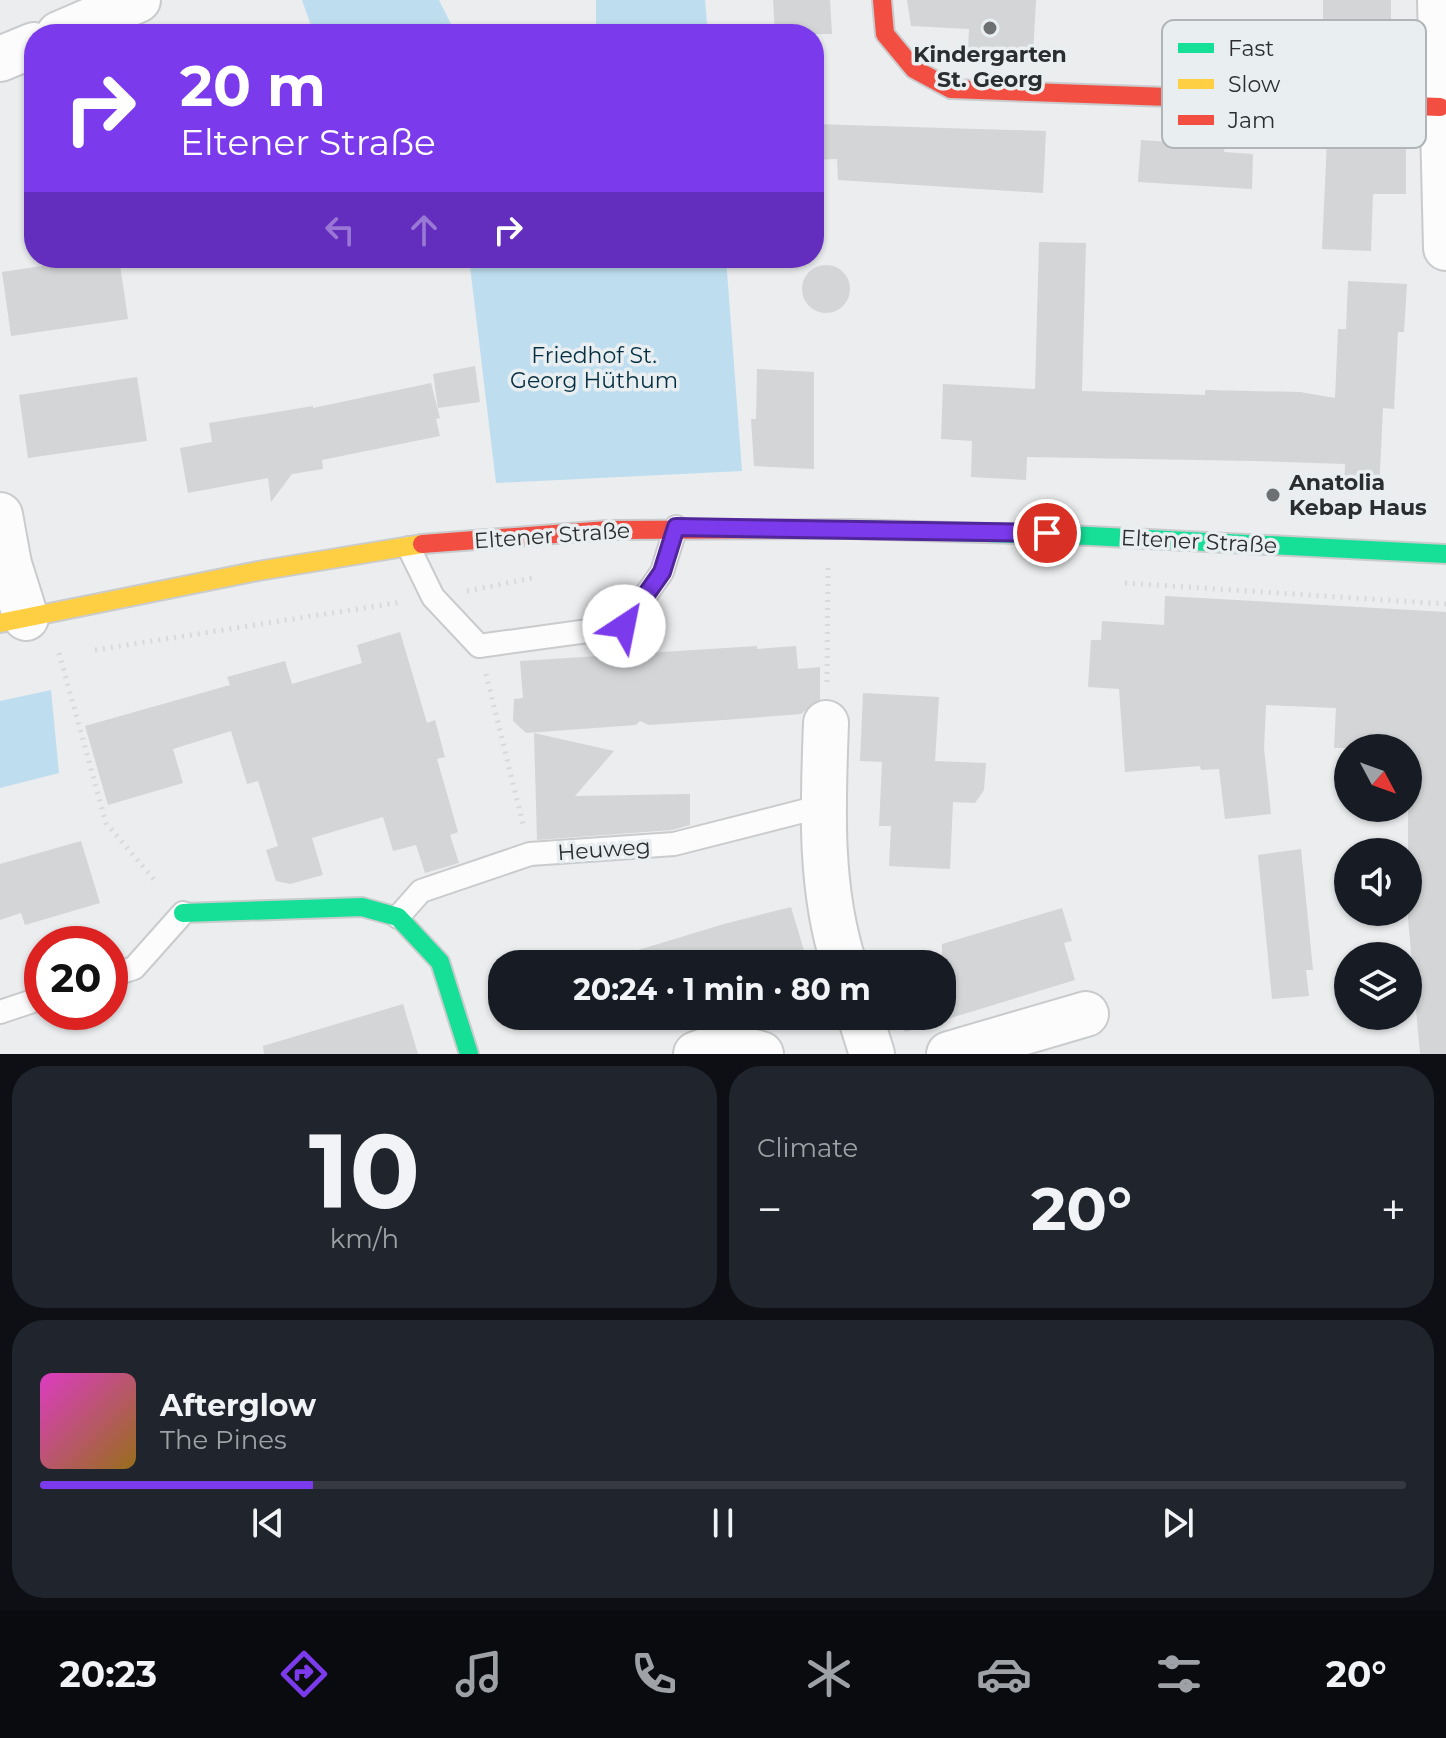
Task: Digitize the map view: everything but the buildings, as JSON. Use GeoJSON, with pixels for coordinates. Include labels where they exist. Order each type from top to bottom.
{"type":"FeatureCollection","features":[{"type":"Feature","properties":{"kind":"main road"},"geometry":{"type":"LineString","coordinates":[[882,0],[885,34],[914,69],[951,89],[1162,97]]}},
{"type":"Feature","properties":{"kind":"main road"},"geometry":{"type":"LineString","coordinates":[[1426,106],[1440,107]]}},
{"type":"Feature","properties":{"kind":"main road","name":"Eltener Straße"},"geometry":{"type":"LineString","coordinates":[[26,618],[261,572],[409,548],[516,535],[676,527],[1047,533],[1446,554]]}},
{"type":"Feature","properties":{"kind":"main road"},"geometry":{"type":"LineString","coordinates":[[183,913],[362,907],[398,917],[440,962],[469,1054]]}},
{"type":"Feature","properties":{"kind":"street"},"geometry":{"type":"LineString","coordinates":[[82,24],[138,0]]}},
{"type":"Feature","properties":{"kind":"street"},"geometry":{"type":"LineString","coordinates":[[1440,0],[1440,107],[1446,248]]}},
{"type":"Feature","properties":{"kind":"street"},"geometry":{"type":"LineString","coordinates":[[0,59],[24,49]]}},
{"type":"Feature","properties":{"kind":"street"},"geometry":{"type":"LineString","coordinates":[[0,515],[9,564],[26,618]]}},
{"type":"Feature","properties":{"kind":"street"},"geometry":{"type":"LineString","coordinates":[[826,723],[823,806],[830,923],[839,950]]}},
{"type":"Feature","properties":{"kind":"street"},"geometry":{"type":"LineString","coordinates":[[949,1054],[1086,1014]]}},
{"type":"Feature","properties":{"kind":"street"},"geometry":{"type":"LineString","coordinates":[[864,1030],[872,1054]]}},
{"type":"Feature","properties":{"kind":"street"},"geometry":{"type":"LineString","coordinates":[[696,1054],[725,1044],[761,1054]]}},
{"type":"Feature","properties":{"kind":"lane"},"geometry":{"type":"LineString","coordinates":[[409,548],[433,597],[479,646],[624,626],[662,572],[676,527]]}},
{"type":"Feature","properties":{"kind":"lane","name":"Heuweg"},"geometry":{"type":"LineString","coordinates":[[398,917],[421,891],[530,854],[674,844],[823,806]]}},
{"type":"Feature","properties":{"kind":"lane"},"geometry":{"type":"LineString","coordinates":[[128,970],[134,968],[183,913]]}},
{"type":"Feature","properties":{"kind":"lane"},"geometry":{"type":"LineString","coordinates":[[0,1012],[24,1004]]}},
{"type":"Feature","properties":{"kind":"path"},"geometry":{"type":"LineString","coordinates":[[813,565],[844,566]]}},
{"type":"Feature","properties":{"kind":"path"},"geometry":{"type":"LineString","coordinates":[[826,723],[828,565]]}},
{"type":"Feature","properties":{"kind":"path"},"geometry":{"type":"LineString","coordinates":[[91,651],[433,597],[539,577]]}},
{"type":"Feature","properties":{"kind":"path"},"geometry":{"type":"LineString","coordinates":[[1113,583],[1446,604]]}},
{"type":"Feature","properties":{"kind":"path"},"geometry":{"type":"LineString","coordinates":[[26,618],[60,656],[106,823],[183,913]]}},
{"type":"Feature","properties":{"kind":"path"},"geometry":{"type":"LineString","coordinates":[[479,646],[530,854]]}},
{"type":"Feature","properties":{"kind":"path"},"geometry":{"type":"LineString","coordinates":[[45,659],[75,653]]}},
{"type":"Feature","properties":{"kind":"green space"},"geometry":{"type":"Polygon","coordinates":[[[302,0],[439,0],[451,24],[310,24],[302,0]]]}},
{"type":"Feature","properties":{"kind":"green space"},"geometry":{"type":"Polygon","coordinates":[[[596,0],[705,0],[707,24],[596,24],[596,0]]]}},
{"type":"Feature","properties":{"kind":"green space","name":"Friedhof St. Georg Hüthum"},"geometry":{"type":"Polygon","coordinates":[[[470,268],[727,268],[742,471],[496,483],[470,268]]]}},
{"type":"Feature","properties":{"kind":"green space"},"geometry":{"type":"Polygon","coordinates":[[[51,690],[59,773],[0,788],[0,701],[51,690]]]}},
{"type":"Feature","properties":{"kind":"traffic: fast"},"geometry":{"type":"LineString","coordinates":[[852,529],[1090,536],[1446,554]]}},
{"type":"Feature","properties":{"kind":"traffic: fast"},"geometry":{"type":"LineString","coordinates":[[183,913],[362,907],[398,917],[440,962],[469,1054]]}},
{"type":"Feature","properties":{"kind":"traffic: slow"},"geometry":{"type":"LineString","coordinates":[[0,623],[258,571],[422,544]]}},
{"type":"Feature","properties":{"kind":"traffic: jam"},"geometry":{"type":"LineString","coordinates":[[882,0],[885,34],[914,69],[951,89],[1162,97]]}},
{"type":"Feature","properties":{"kind":"traffic: jam"},"geometry":{"type":"LineString","coordinates":[[1426,106],[1440,107]]}},
{"type":"Feature","properties":{"kind":"traffic: jam"},"geometry":{"type":"LineString","coordinates":[[422,544],[608,530],[852,529]]}},
{"type":"Feature","properties":{"kind":"place","name":"Kindergarten St. Georg"},"geometry":{"type":"Point","coordinates":[990,28]}},
{"type":"Feature","properties":{"kind":"place","name":"Anatolia Kebap Haus"},"geometry":{"type":"Point","coordinates":[1273,495]}},
{"type":"Feature","properties":{"kind":"route"},"geometry":{"type":"LineString","coordinates":[[624,626],[662,572],[676,527],[1047,533]]}}]}
